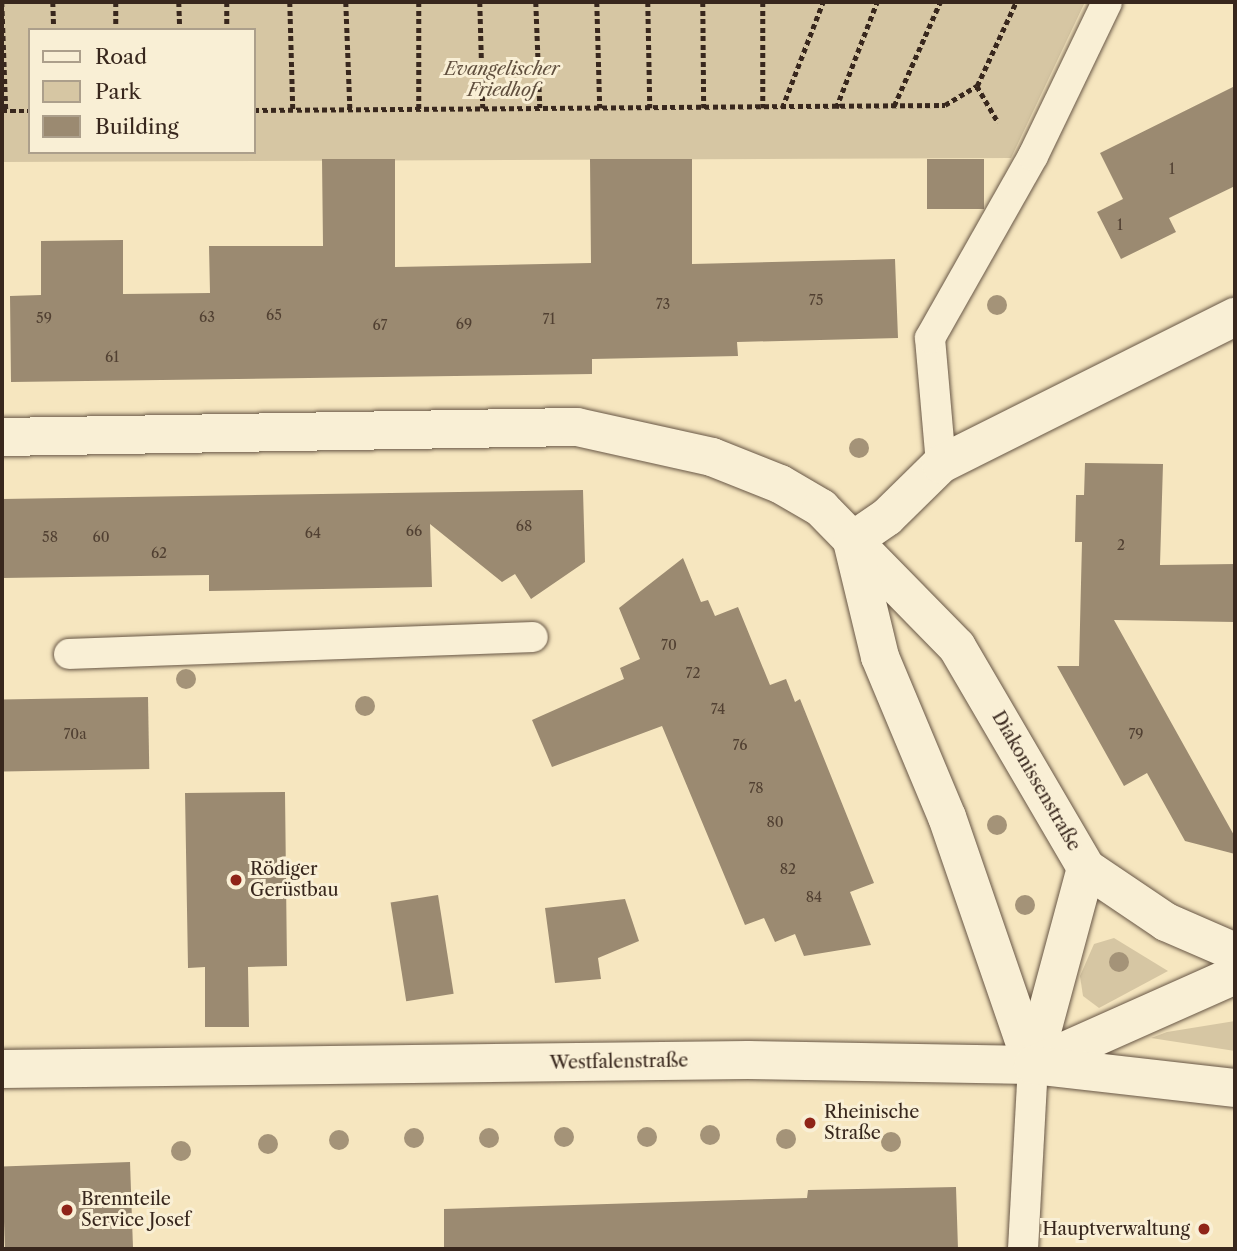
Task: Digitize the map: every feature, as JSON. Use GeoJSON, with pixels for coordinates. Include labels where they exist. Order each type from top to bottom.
{"type":"FeatureCollection","features":[{"type":"Feature","properties":{"kind":"street"},"geometry":{"type":"LineString","coordinates":[[852,541],[887,517],[941,464],[1235,317]]}},
{"type":"Feature","properties":{"kind":"street","name":"Diakonissenstraße"},"geometry":{"type":"LineString","coordinates":[[2,437],[578,427],[712,457],[780,484],[821,508],[957,647],[1086,868],[1032,1065]]}},
{"type":"Feature","properties":{"kind":"street","name":"Diakonissenstraße"},"geometry":{"type":"LineString","coordinates":[[852,541],[880,657],[947,817],[1032,1065]]}},
{"type":"Feature","properties":{"kind":"street"},"geometry":{"type":"LineString","coordinates":[[1086,868],[1166,922],[1235,952]]}},
{"type":"Feature","properties":{"kind":"street"},"geometry":{"type":"LineString","coordinates":[[1032,1065],[1235,975]]}},
{"type":"Feature","properties":{"kind":"street","name":"Westfalenstraße"},"geometry":{"type":"LineString","coordinates":[[2,1069],[748,1060],[1032,1065],[1235,1088]]}},
{"type":"Feature","properties":{"kind":"lane"},"geometry":{"type":"LineString","coordinates":[[941,464],[930,338],[1033,156],[1107,2]]}},
{"type":"Feature","properties":{"kind":"lane"},"geometry":{"type":"LineString","coordinates":[[69,653],[533,637]]}},
{"type":"Feature","properties":{"kind":"lane"},"geometry":{"type":"LineString","coordinates":[[1023,1249],[1032,1065]]}},
{"type":"Feature","properties":{"kind":"path"},"geometry":{"type":"LineString","coordinates":[[2,2],[4,111],[28,111]]}},
{"type":"Feature","properties":{"kind":"path"},"geometry":{"type":"LineString","coordinates":[[53,2],[54,28]]}},
{"type":"Feature","properties":{"kind":"path"},"geometry":{"type":"LineString","coordinates":[[116,2],[116,28]]}},
{"type":"Feature","properties":{"kind":"path"},"geometry":{"type":"LineString","coordinates":[[179,2],[180,28]]}},
{"type":"Feature","properties":{"kind":"path"},"geometry":{"type":"LineString","coordinates":[[227,2],[227,28]]}},
{"type":"Feature","properties":{"kind":"path"},"geometry":{"type":"LineString","coordinates":[[290,2],[292,109]]}},
{"type":"Feature","properties":{"kind":"path"},"geometry":{"type":"LineString","coordinates":[[346,2],[350,108]]}},
{"type":"Feature","properties":{"kind":"path"},"geometry":{"type":"LineString","coordinates":[[419,2],[419,109]]}},
{"type":"Feature","properties":{"kind":"path"},"geometry":{"type":"LineString","coordinates":[[480,2],[483,108]]}},
{"type":"Feature","properties":{"kind":"path"},"geometry":{"type":"LineString","coordinates":[[536,2],[540,108]]}},
{"type":"Feature","properties":{"kind":"path"},"geometry":{"type":"LineString","coordinates":[[597,2],[600,108]]}},
{"type":"Feature","properties":{"kind":"path"},"geometry":{"type":"LineString","coordinates":[[648,2],[650,108]]}},
{"type":"Feature","properties":{"kind":"path"},"geometry":{"type":"LineString","coordinates":[[703,2],[704,108]]}},
{"type":"Feature","properties":{"kind":"path"},"geometry":{"type":"LineString","coordinates":[[763,2],[763,108]]}},
{"type":"Feature","properties":{"kind":"path"},"geometry":{"type":"LineString","coordinates":[[782,108],[822,2]]}},
{"type":"Feature","properties":{"kind":"path"},"geometry":{"type":"LineString","coordinates":[[836,107],[877,2]]}},
{"type":"Feature","properties":{"kind":"path"},"geometry":{"type":"LineString","coordinates":[[894,106],[940,2]]}},
{"type":"Feature","properties":{"kind":"path"},"geometry":{"type":"LineString","coordinates":[[256,110],[945,105],[977,86],[1016,2]]}},
{"type":"Feature","properties":{"kind":"green space","name":"Evangelischer Friedhof"},"geometry":{"type":"Polygon","coordinates":[[[2,2],[1085,2],[1011,158],[2,162],[2,2]]]}},
{"type":"Feature","properties":{"kind":"green space"},"geometry":{"type":"Polygon","coordinates":[[[1114,938],[1168,971],[1099,1008],[1083,996],[1080,976],[1094,944],[1114,938]]]}},
{"type":"Feature","properties":{"kind":"green space"},"geometry":{"type":"Polygon","coordinates":[[[1235,1021],[1235,1051],[1151,1038],[1167,1032],[1235,1021]]]}},
{"type":"Feature","properties":{"kind":"building"},"geometry":{"type":"Polygon","coordinates":[[[1235,86],[1235,186],[1169,218],[1176,232],[1121,259],[1097,212],[1123,199],[1100,153],[1235,86]]]}},
{"type":"Feature","properties":{"kind":"building"},"geometry":{"type":"Polygon","coordinates":[[[322,159],[395,159],[395,267],[591,263],[590,159],[692,159],[692,264],[895,259],[898,338],[737,342],[738,356],[592,359],[592,374],[11,382],[10,296],[41,295],[41,241],[123,240],[123,294],[210,293],[209,246],[323,246],[322,159]]]}},
{"type":"Feature","properties":{"kind":"building"},"geometry":{"type":"Polygon","coordinates":[[[927,159],[984,159],[984,209],[927,209],[927,159]]]}},
{"type":"Feature","properties":{"kind":"building"},"geometry":{"type":"Polygon","coordinates":[[[1085,463],[1163,464],[1160,565],[1235,564],[1235,622],[1114,620],[1235,837],[1235,854],[1185,841],[1147,773],[1124,786],[1057,666],[1079,666],[1082,542],[1075,542],[1076,495],[1084,495],[1085,463]]]}},
{"type":"Feature","properties":{"kind":"building"},"geometry":{"type":"Polygon","coordinates":[[[583,490],[585,562],[531,599],[515,574],[502,582],[430,524],[432,587],[209,591],[209,575],[2,578],[2,499],[583,490]]]}},
{"type":"Feature","properties":{"kind":"building"},"geometry":{"type":"Polygon","coordinates":[[[683,558],[701,602],[708,600],[715,616],[738,607],[770,685],[786,679],[795,702],[800,699],[874,883],[850,892],[871,945],[804,956],[795,934],[775,942],[764,918],[745,925],[662,726],[552,767],[532,720],[624,679],[620,668],[640,659],[619,608],[683,558]]]}},
{"type":"Feature","properties":{"kind":"building"},"geometry":{"type":"Polygon","coordinates":[[[148,697],[149,769],[3,772],[2,700],[148,697]]]}},
{"type":"Feature","properties":{"kind":"building","name":"Rödiger Gerüstbau"},"geometry":{"type":"Polygon","coordinates":[[[285,792],[287,966],[248,967],[249,1027],[205,1027],[205,967],[188,968],[185,793],[285,792]]]}},
{"type":"Feature","properties":{"kind":"building"},"geometry":{"type":"Polygon","coordinates":[[[438,895],[454,994],[406,1001],[391,903],[438,895]]]}},
{"type":"Feature","properties":{"kind":"building"},"geometry":{"type":"Polygon","coordinates":[[[625,899],[639,941],[598,958],[601,979],[555,983],[545,908],[625,899]]]}},
{"type":"Feature","properties":{"kind":"building","name":"Brennteile Service Josef"},"geometry":{"type":"Polygon","coordinates":[[[130,1162],[133,1249],[5,1249],[2,1166],[130,1162]]]}},
{"type":"Feature","properties":{"kind":"building"},"geometry":{"type":"Polygon","coordinates":[[[956,1187],[958,1249],[444,1249],[444,1209],[807,1198],[808,1190],[956,1187]]]}},
{"type":"Feature","properties":{"kind":"place","name":"Rödiger Gerüstbau"},"geometry":{"type":"Point","coordinates":[236,880]}},
{"type":"Feature","properties":{"kind":"place","name":"Rheinische Straße"},"geometry":{"type":"Point","coordinates":[810,1123]}},
{"type":"Feature","properties":{"kind":"place","name":"Brennteile Service Josef"},"geometry":{"type":"Point","coordinates":[67,1210]}},
{"type":"Feature","properties":{"kind":"place","name":"Hauptverwaltung"},"geometry":{"type":"Point","coordinates":[1204,1229]}}]}
